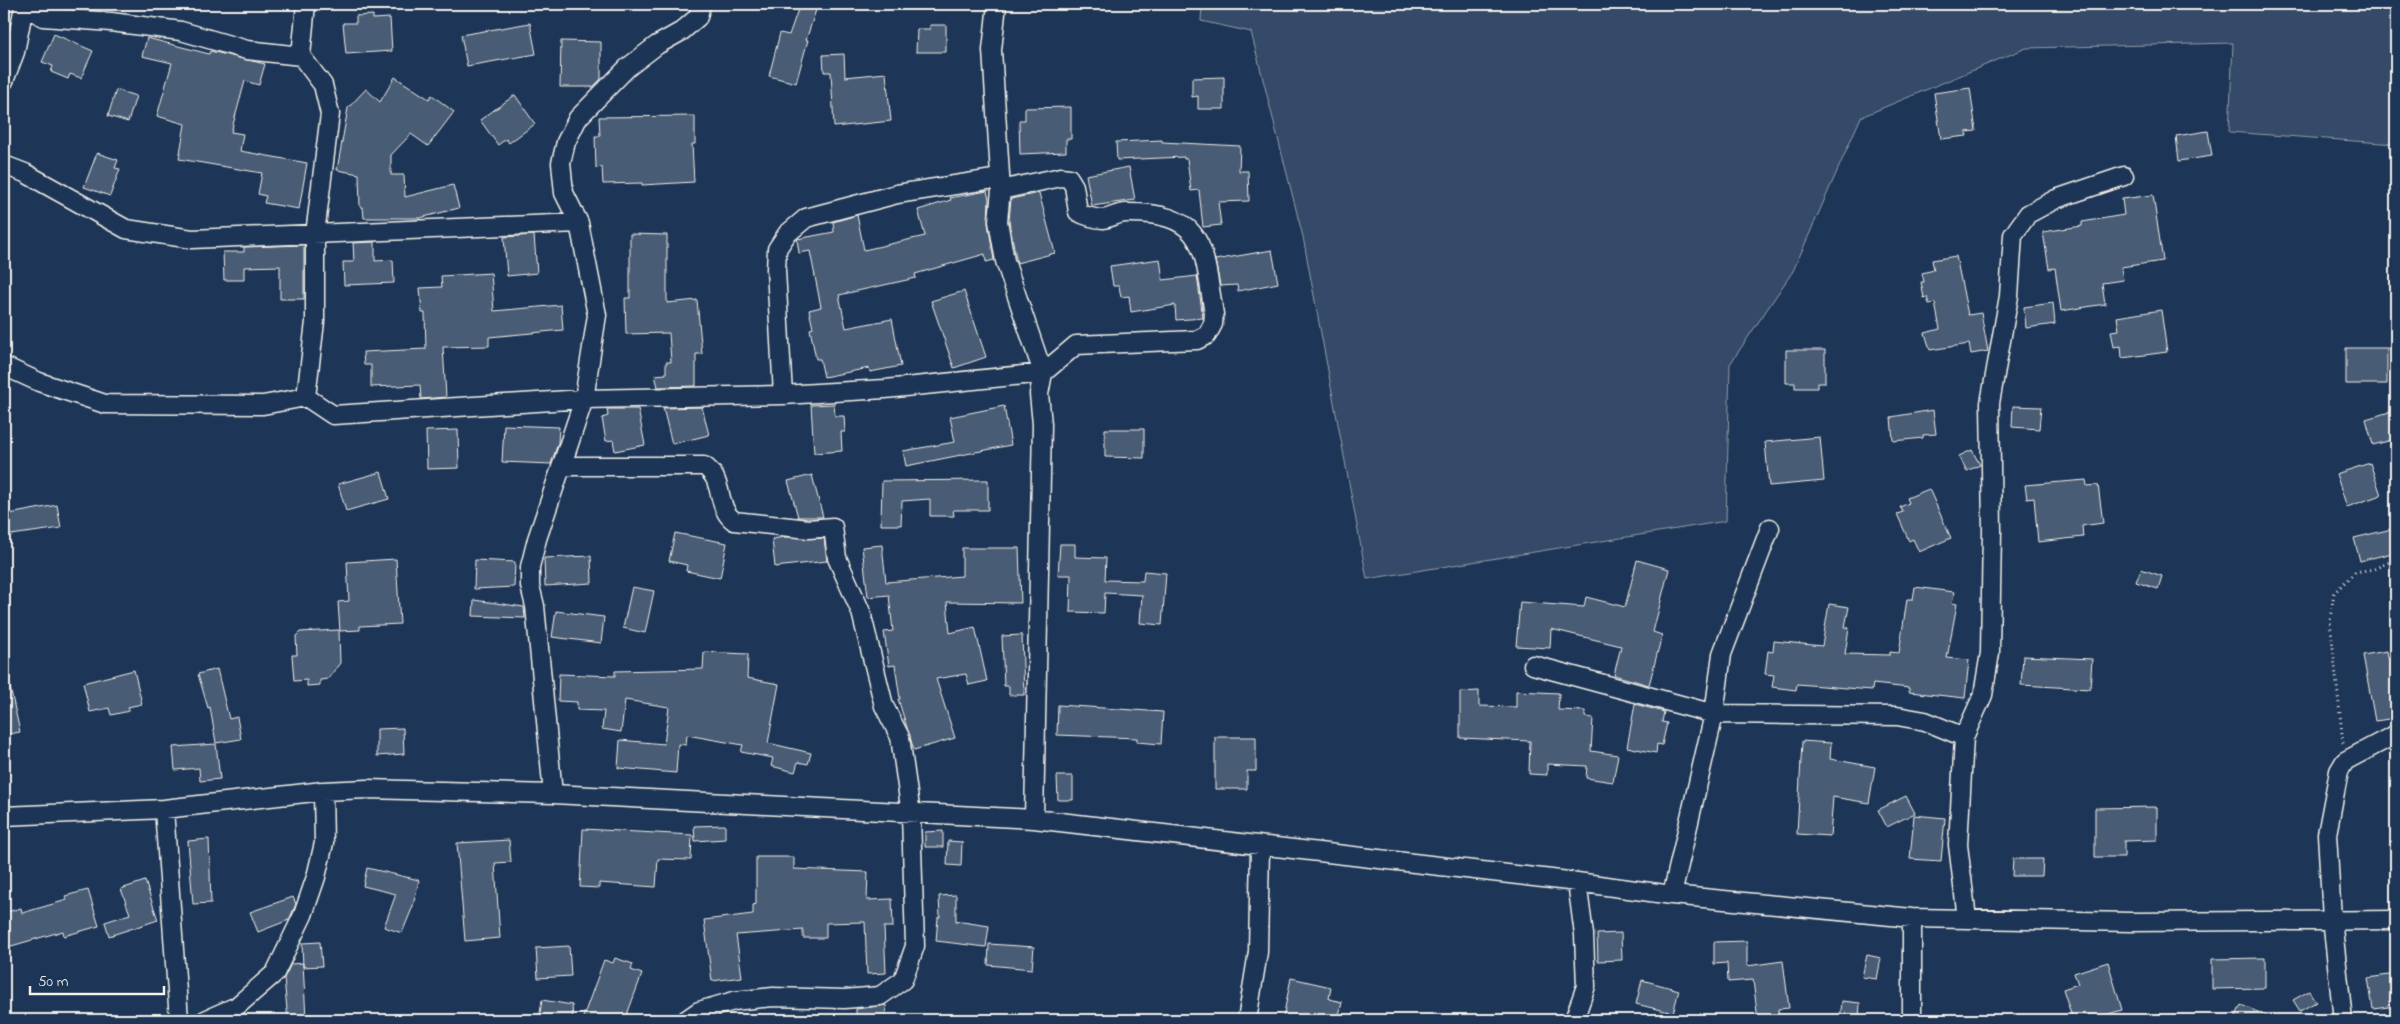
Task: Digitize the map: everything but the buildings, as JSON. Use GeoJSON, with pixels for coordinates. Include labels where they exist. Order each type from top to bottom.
{"type":"FeatureCollection","features":[{"type":"Feature","properties":{"kind":"street"},"geometry":{"type":"LineString","coordinates":[[306,4],[301,56],[323,84],[330,114],[315,234],[315,322],[306,397]]}},
{"type":"Feature","properties":{"kind":"street"},"geometry":{"type":"LineString","coordinates":[[553,794],[535,606],[530,586],[530,567],[537,538],[563,466],[584,399],[597,315],[578,223],[564,193],[561,162],[566,142],[578,118],[627,68],[656,45],[682,32],[698,17],[701,4]]}},
{"type":"Feature","properties":{"kind":"street"},"geometry":{"type":"LineString","coordinates":[[997,4],[992,50],[1001,184],[998,221],[1005,261],[1043,373],[1039,394],[1042,424],[1034,820]]}},
{"type":"Feature","properties":{"kind":"street"},"geometry":{"type":"LineString","coordinates":[[4,81],[15,52],[24,5],[43,17],[111,22],[181,31],[248,50],[301,56]]}},
{"type":"Feature","properties":{"kind":"street"},"geometry":{"type":"LineString","coordinates":[[4,165],[25,173],[126,229],[192,239],[578,223]]}},
{"type":"Feature","properties":{"kind":"street"},"geometry":{"type":"LineString","coordinates":[[1967,919],[1958,845],[1964,737],[1983,695],[1990,653],[1992,530],[1990,402],[2009,296],[2013,235],[2028,214],[2049,203],[2124,176]]}},
{"type":"Feature","properties":{"kind":"street"},"geometry":{"type":"LineString","coordinates":[[4,366],[39,382],[105,404],[262,405],[306,397],[333,415],[584,399],[783,395],[885,388],[1043,373],[1076,345],[1179,342],[1197,340],[1208,335],[1213,324],[1214,314],[1203,252],[1194,234],[1184,224],[1154,214],[1124,213],[1102,219],[1086,216],[1078,212],[1074,186],[1069,178],[1061,177],[888,196],[806,218],[787,234],[777,249],[776,270],[783,395]]}},
{"type":"Feature","properties":{"kind":"street"},"geometry":{"type":"LineString","coordinates":[[563,466],[704,466],[715,475],[724,509],[734,521],[809,529],[833,528],[838,558],[861,612],[884,706],[900,737],[910,814],[915,946],[903,980],[880,996],[844,999],[772,997],[734,1001],[699,1011],[686,1020]]}},
{"type":"Feature","properties":{"kind":"street"},"geometry":{"type":"LineString","coordinates":[[1672,895],[1714,714],[1722,654],[1770,528]]}},
{"type":"Feature","properties":{"kind":"street"},"geometry":{"type":"LineString","coordinates":[[1533,665],[1714,714],[1897,716],[1925,722],[1964,737]]}},
{"type":"Feature","properties":{"kind":"street"},"geometry":{"type":"LineString","coordinates":[[2343,1020],[2332,919],[2327,834],[2339,771],[2345,761],[2396,734]]}},
{"type":"Feature","properties":{"kind":"street"},"geometry":{"type":"LineString","coordinates":[[4,816],[164,809],[323,791],[367,789],[553,794],[1034,820],[1577,882],[1672,895],[1912,918],[2131,922],[2396,920]]}},
{"type":"Feature","properties":{"kind":"street"},"geometry":{"type":"LineString","coordinates":[[205,1020],[237,1006],[275,973],[302,915],[316,877],[324,843],[323,791]]}},
{"type":"Feature","properties":{"kind":"street"},"geometry":{"type":"LineString","coordinates":[[164,809],[179,1020]]}},
{"type":"Feature","properties":{"kind":"street"},"geometry":{"type":"LineString","coordinates":[[1247,1020],[1258,952],[1260,847]]}},
{"type":"Feature","properties":{"kind":"street"},"geometry":{"type":"LineString","coordinates":[[1574,1020],[1586,986],[1584,935],[1577,882]]}},
{"type":"Feature","properties":{"kind":"street"},"geometry":{"type":"LineString","coordinates":[[1912,918],[1912,1020]]}},
{"type":"Feature","properties":{"kind":"path"},"geometry":{"type":"LineString","coordinates":[[2345,761],[2331,635],[2330,618],[2334,593],[2355,572],[2374,569],[2396,559]]}},
{"type":"Feature","properties":{"kind":"shaded area"},"geometry":{"type":"Polygon","coordinates":[[[1202,4],[2396,4],[2396,144],[2229,132],[2233,43],[2026,48],[1861,117],[1793,271],[1730,364],[1726,521],[1367,579],[1303,237],[1251,32],[1201,21],[1202,4]]]}}]}
